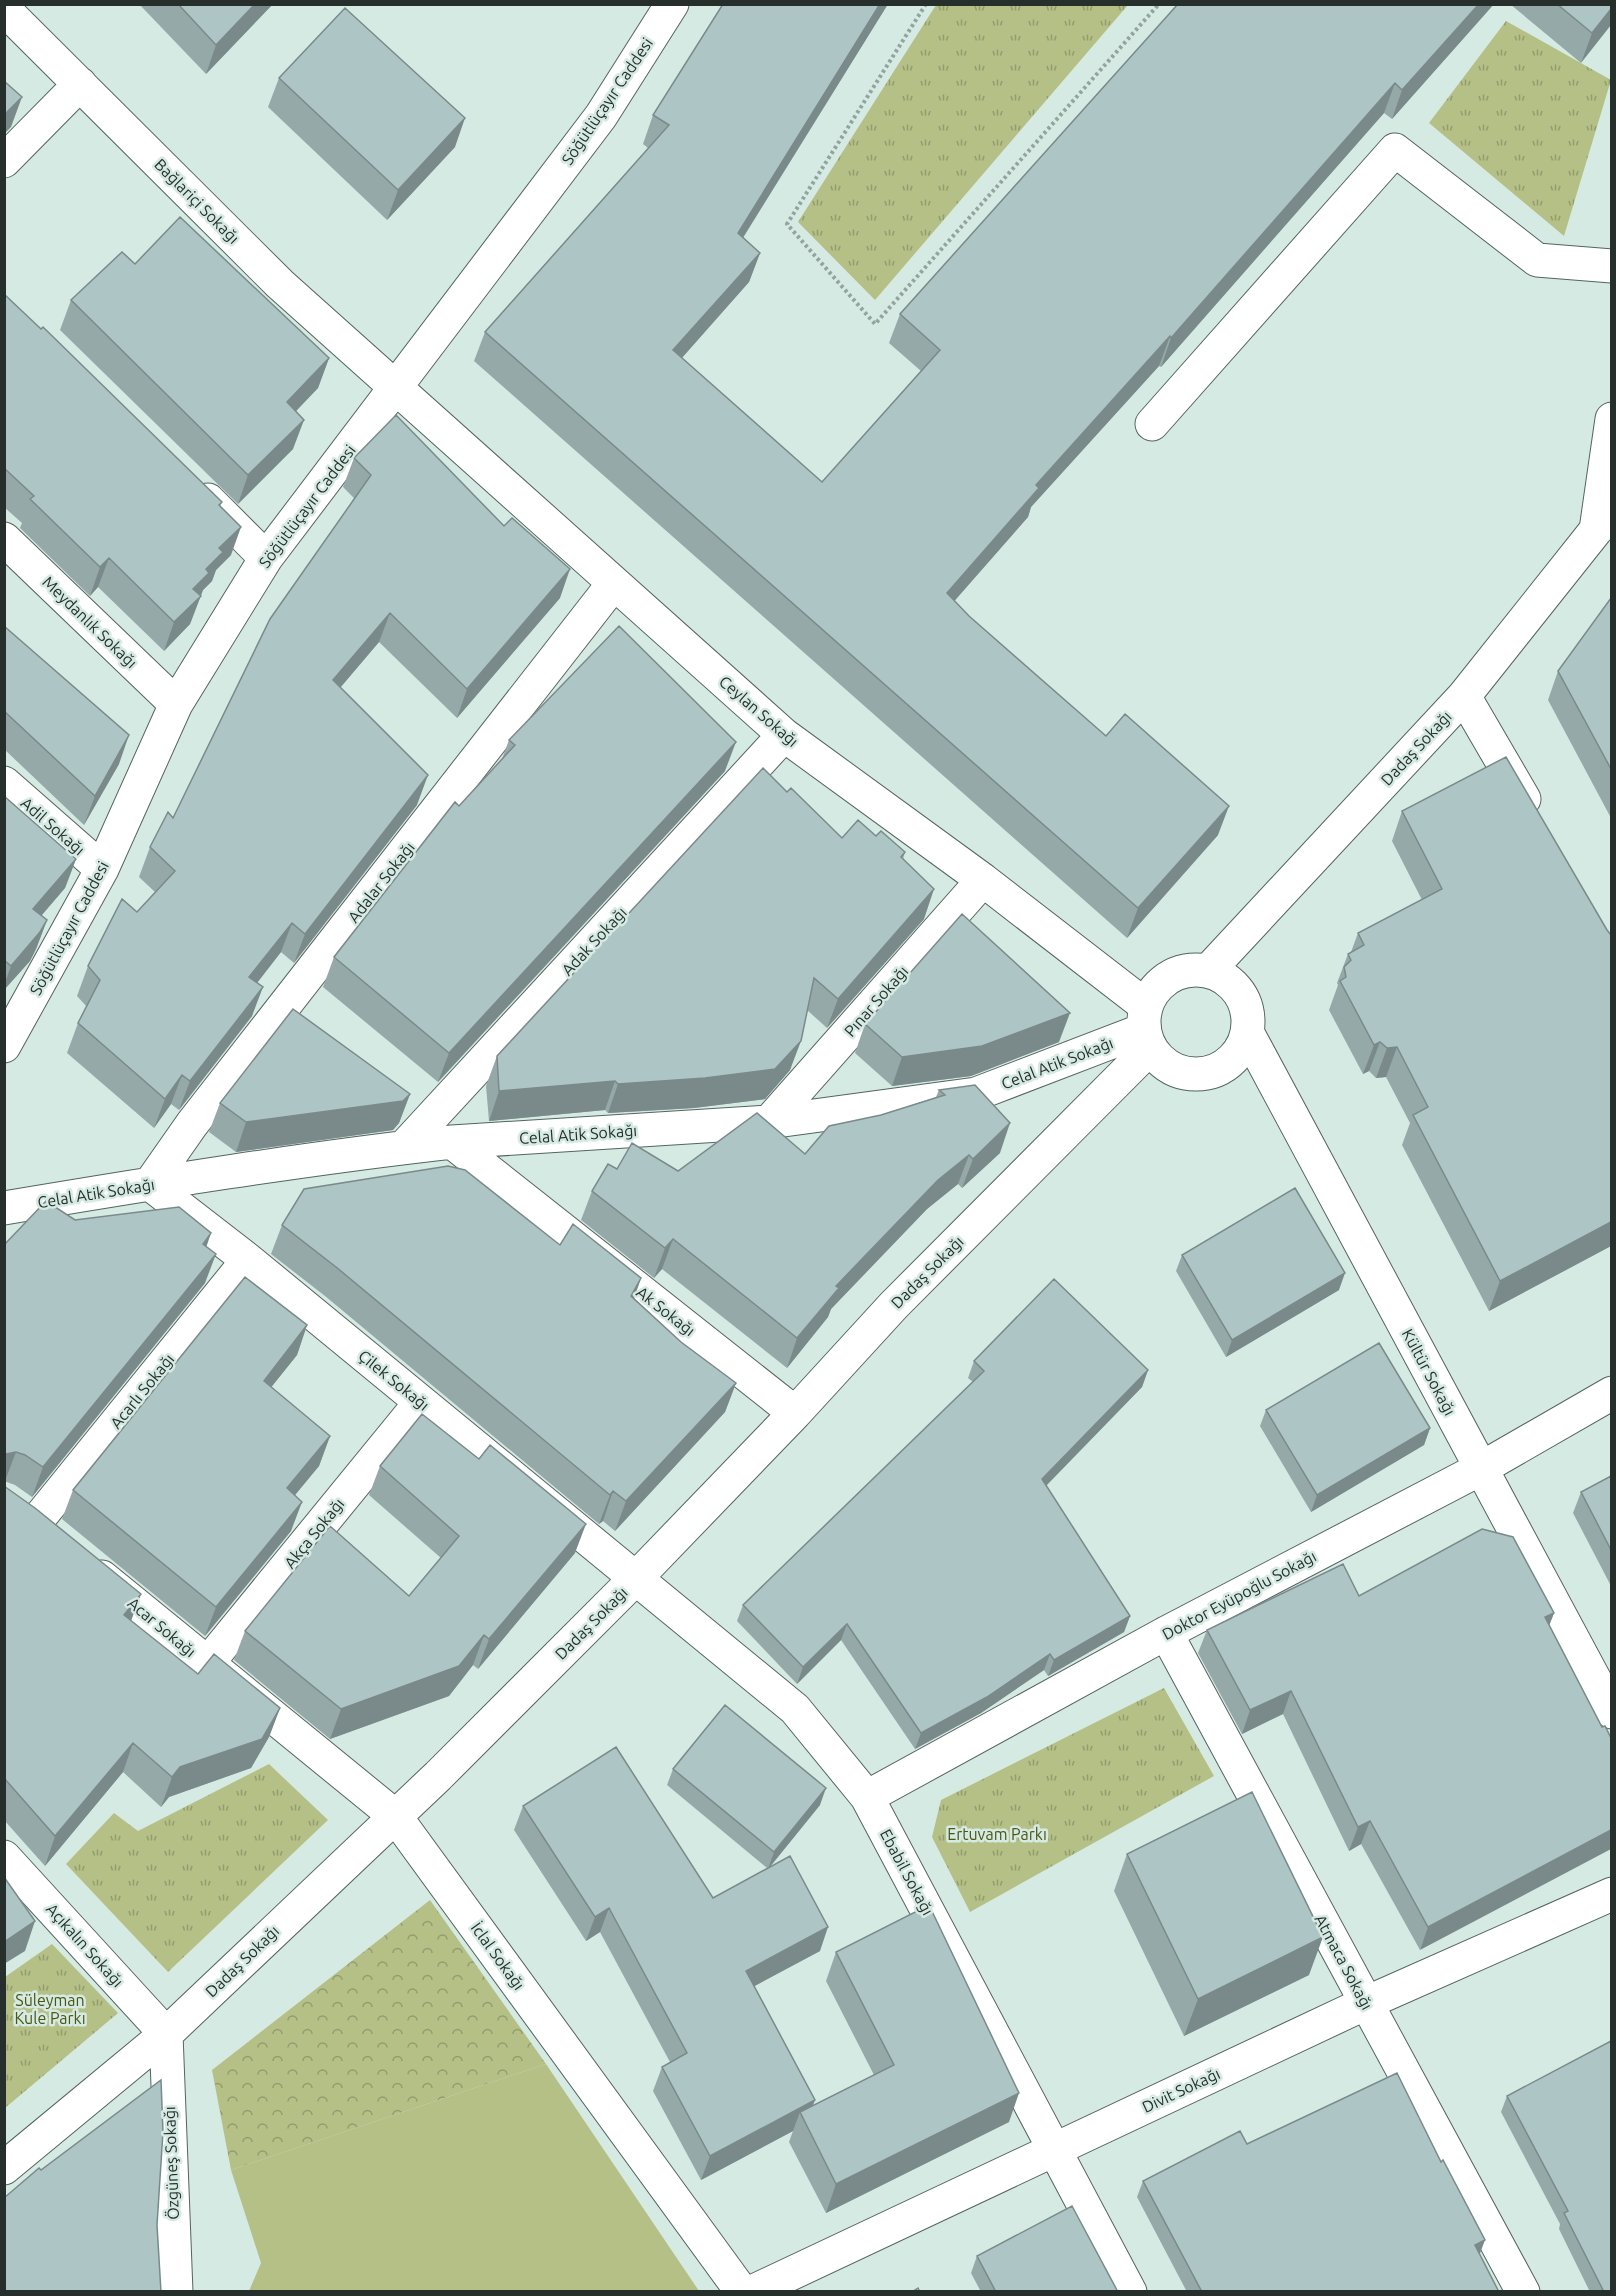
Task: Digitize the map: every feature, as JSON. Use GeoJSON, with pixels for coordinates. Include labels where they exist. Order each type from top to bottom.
{"type":"FeatureCollection","features":[{"type":"Feature","properties":{"kind":"street","name":"Söğütlüçayır Caddesi"},"geometry":{"type":"LineString","coordinates":[[6,1038],[102,868],[176,704],[266,558],[601,116],[672,4]]}},
{"type":"Feature","properties":{"kind":"street","name":"Bağlariçi Sokağı"},"geometry":{"type":"LineString","coordinates":[[4,9],[280,284],[396,387]]}},
{"type":"Feature","properties":{"kind":"street"},"geometry":{"type":"LineString","coordinates":[[4,161],[80,84]]}},
{"type":"Feature","properties":{"kind":"street"},"geometry":{"type":"LineString","coordinates":[[1152,424],[1395,150],[1538,260],[1611,266]]}},
{"type":"Feature","properties":{"kind":"street","name":"Ceylan Sokağı"},"geometry":{"type":"LineString","coordinates":[[396,387],[784,735],[983,880],[1146,1028]]}},
{"type":"Feature","properties":{"kind":"street"},"geometry":{"type":"LineString","coordinates":[[1604,522],[1611,419]]}},
{"type":"Feature","properties":{"kind":"street"},"geometry":{"type":"LineString","coordinates":[[190,483],[266,558]]}},
{"type":"Feature","properties":{"kind":"street","name":"Dadaş Sokağı"},"geometry":{"type":"LineString","coordinates":[[1208,971],[1464,696],[1604,522]]}},
{"type":"Feature","properties":{"kind":"street","name":"Meydanlık Sokağı"},"geometry":{"type":"LineString","coordinates":[[4,539],[176,704]]}},
{"type":"Feature","properties":{"kind":"street","name":"Adalar Sokağı"},"geometry":{"type":"LineString","coordinates":[[150,1184],[200,1115],[615,583]]}},
{"type":"Feature","properties":{"kind":"street"},"geometry":{"type":"LineString","coordinates":[[1464,696],[1541,828]]}},
{"type":"Feature","properties":{"kind":"street","name":"Adak Sokağı"},"geometry":{"type":"LineString","coordinates":[[404,1147],[784,735]]}},
{"type":"Feature","properties":{"kind":"street","name":"Adil Sokağı"},"geometry":{"type":"LineString","coordinates":[[4,783],[102,868]]}},
{"type":"Feature","properties":{"kind":"street","name":"Pınar Sokağı"},"geometry":{"type":"LineString","coordinates":[[769,1122],[983,880]]}},
{"type":"Feature","properties":{"kind":"street"},"geometry":{"type":"LineString","coordinates":[[1192,970],[1208,971],[1223,977],[1237,991],[1246,1007],[1247,1032],[1236,1056],[1223,1067],[1208,1073],[1191,1074],[1175,1070],[1161,1061],[1146,1028],[1149,999],[1159,984],[1173,975],[1192,970]]}},
{"type":"Feature","properties":{"kind":"street","name":"Dadaş Sokağı"},"geometry":{"type":"LineString","coordinates":[[4,2168],[166,2034],[395,1816],[637,1577],[795,1413],[1146,1028]]}},
{"type":"Feature","properties":{"kind":"street","name":"Celal Atik Sokağı"},"geometry":{"type":"LineString","coordinates":[[4,1208],[404,1147],[769,1122],[976,1094],[1146,1028]]}},
{"type":"Feature","properties":{"kind":"street","name":"Kültür Sokağı"},"geometry":{"type":"LineString","coordinates":[[1247,1032],[1611,1712]]}},
{"type":"Feature","properties":{"kind":"street","name":"Ak Sokağı"},"geometry":{"type":"LineString","coordinates":[[452,1142],[795,1413]]}},
{"type":"Feature","properties":{"kind":"street","name":"Çilek Sokağı"},"geometry":{"type":"LineString","coordinates":[[150,1184],[249,1260],[637,1577]]}},
{"type":"Feature","properties":{"kind":"street","name":"Acarlı Sokağı"},"geometry":{"type":"LineString","coordinates":[[24,1514],[249,1260]]}},
{"type":"Feature","properties":{"kind":"street","name":"Doktor Eyüpoğlu Sokağı"},"geometry":{"type":"LineString","coordinates":[[867,1797],[1166,1633],[1480,1468],[1611,1393]]}},
{"type":"Feature","properties":{"kind":"street","name":"Akça Sokağı"},"geometry":{"type":"LineString","coordinates":[[207,1664],[421,1402]]}},
{"type":"Feature","properties":{"kind":"street","name":"Acar Sokağı"},"geometry":{"type":"LineString","coordinates":[[24,1514],[207,1664]]}},
{"type":"Feature","properties":{"kind":"street","name":"Ebabil Sokağı"},"geometry":{"type":"LineString","coordinates":[[637,1577],[795,1709],[867,1797],[1130,2292]]}},
{"type":"Feature","properties":{"kind":"street","name":"Atmaca Sokağı"},"geometry":{"type":"LineString","coordinates":[[1166,1633],[1523,2292]]}},
{"type":"Feature","properties":{"kind":"street","name":"İclal Sokağı"},"geometry":{"type":"LineString","coordinates":[[207,1664],[395,1816],[742,2292]]}},
{"type":"Feature","properties":{"kind":"street","name":"Açıkalın Sokağı"},"geometry":{"type":"LineString","coordinates":[[4,1857],[166,2034]]}},
{"type":"Feature","properties":{"kind":"street","name":"Divit Sokağı"},"geometry":{"type":"LineString","coordinates":[[752,2292],[1366,2003],[1611,1894]]}},
{"type":"Feature","properties":{"kind":"street","name":"Özgüneş Sokağı"},"geometry":{"type":"LineString","coordinates":[[166,2034],[176,2292]]}},
{"type":"Feature","properties":{"kind":"path"},"geometry":{"type":"LineString","coordinates":[[926,4],[787,224],[875,324],[1159,4]]}},
{"type":"Feature","properties":{"kind":"green space"},"geometry":{"type":"Polygon","coordinates":[[[936,5],[1128,5],[875,300],[798,222],[936,5]]]}},
{"type":"Feature","properties":{"kind":"green space"},"geometry":{"type":"Polygon","coordinates":[[[1506,21],[1611,80],[1564,236],[1429,123],[1506,21]]]}},
{"type":"Feature","properties":{"kind":"green space","name":"Ertuvam Parkı"},"geometry":{"type":"Polygon","coordinates":[[[1164,1688],[1214,1776],[970,1912],[932,1837],[941,1800],[1164,1688]]]}},
{"type":"Feature","properties":{"kind":"green space"},"geometry":{"type":"Polygon","coordinates":[[[269,1764],[328,1820],[168,1972],[66,1864],[114,1813],[138,1831],[269,1764]]]}},
{"type":"Feature","properties":{"kind":"green space"},"geometry":{"type":"Polygon","coordinates":[[[430,1900],[546,2064],[231,2170],[212,2070],[430,1900]]]}},
{"type":"Feature","properties":{"kind":"green space","name":"Süleyman Kule Parkı"},"geometry":{"type":"Polygon","coordinates":[[[52,1944],[118,2013],[5,2108],[5,1977],[52,1944]]]}},
{"type":"Feature","properties":{"kind":"green space"},"geometry":{"type":"Polygon","coordinates":[[[546,2064],[699,2291],[249,2291],[261,2263],[231,2170],[546,2064]]]}},
{"type":"Feature","properties":{"kind":"building"},"geometry":{"type":"Polygon","coordinates":[[[178,4],[255,4],[216,45],[178,4]]]}},
{"type":"Feature","properties":{"kind":"building"},"geometry":{"type":"Polygon","coordinates":[[[723,4],[880,4],[738,233],[760,253],[673,350],[822,482],[940,350],[900,314],[1178,4],[1479,4],[1402,90],[1395,83],[1171,338],[1170,336],[1036,485],[1039,488],[947,593],[969,616],[1106,736],[1125,714],[1229,806],[1138,908],[485,332],[669,125],[653,115],[723,4]]]}},
{"type":"Feature","properties":{"kind":"building"},"geometry":{"type":"Polygon","coordinates":[[[1557,4],[1611,4],[1611,9],[1592,33],[1557,4]]]}},
{"type":"Feature","properties":{"kind":"building"},"geometry":{"type":"Polygon","coordinates":[[[345,8],[465,118],[398,190],[279,78],[345,8]]]}},
{"type":"Feature","properties":{"kind":"building"},"geometry":{"type":"Polygon","coordinates":[[[4,81],[22,97],[4,115],[4,81]]]}},
{"type":"Feature","properties":{"kind":"building"},"geometry":{"type":"Polygon","coordinates":[[[180,217],[329,358],[287,402],[304,420],[248,475],[71,300],[122,252],[135,264],[180,217]]]}},
{"type":"Feature","properties":{"kind":"building"},"geometry":{"type":"Polygon","coordinates":[[[4,294],[41,329],[43,327],[222,502],[219,505],[241,527],[219,548],[223,552],[206,569],[209,573],[193,589],[201,596],[174,622],[109,558],[100,567],[30,499],[34,496],[4,468],[4,294]]]}},
{"type":"Feature","properties":{"kind":"building"},"geometry":{"type":"Polygon","coordinates":[[[396,415],[504,526],[512,518],[570,569],[467,689],[390,613],[333,680],[428,775],[305,934],[292,923],[249,977],[263,987],[190,1081],[182,1075],[165,1099],[78,1023],[100,980],[88,966],[122,899],[137,912],[175,871],[150,847],[168,812],[173,818],[270,619],[371,475],[354,458],[396,415]]]}},
{"type":"Feature","properties":{"kind":"building"},"geometry":{"type":"Polygon","coordinates":[[[1611,598],[1611,769],[1558,671],[1611,598]]]}},
{"type":"Feature","properties":{"kind":"building"},"geometry":{"type":"Polygon","coordinates":[[[4,626],[129,735],[95,796],[4,711],[4,626]]]}},
{"type":"Feature","properties":{"kind":"building"},"geometry":{"type":"Polygon","coordinates":[[[619,626],[736,742],[449,1053],[334,957],[455,802],[459,806],[515,745],[509,740],[619,626]]]}},
{"type":"Feature","properties":{"kind":"building"},"geometry":{"type":"Polygon","coordinates":[[[1506,757],[1611,935],[1611,1222],[1500,1281],[1413,1115],[1428,1107],[1397,1047],[1387,1048],[1380,1042],[1374,1045],[1340,981],[1346,977],[1344,967],[1351,960],[1348,954],[1364,945],[1358,933],[1442,889],[1402,811],[1506,757]]]}},
{"type":"Feature","properties":{"kind":"building"},"geometry":{"type":"Polygon","coordinates":[[[763,768],[787,792],[791,788],[842,838],[858,820],[876,836],[881,831],[905,852],[901,857],[934,889],[838,999],[814,978],[801,1041],[775,1069],[705,1078],[618,1084],[615,1081],[499,1091],[497,1056],[763,768]]]}},
{"type":"Feature","properties":{"kind":"building"},"geometry":{"type":"Polygon","coordinates":[[[4,796],[76,859],[33,909],[47,920],[40,932],[11,966],[4,960],[4,796]]]}},
{"type":"Feature","properties":{"kind":"building"},"geometry":{"type":"Polygon","coordinates":[[[962,914],[1070,1013],[982,1046],[902,1057],[865,1024],[962,914]]]}},
{"type":"Feature","properties":{"kind":"building"},"geometry":{"type":"Polygon","coordinates":[[[293,1009],[410,1094],[403,1101],[246,1122],[220,1103],[293,1009]]]}},
{"type":"Feature","properties":{"kind":"building"},"geometry":{"type":"Polygon","coordinates":[[[975,1085],[1010,1123],[973,1159],[969,1155],[938,1180],[836,1286],[839,1288],[797,1338],[673,1239],[665,1248],[592,1191],[608,1164],[617,1169],[632,1143],[678,1171],[757,1113],[805,1154],[829,1126],[881,1115],[945,1095],[939,1090],[975,1085]]]}},
{"type":"Feature","properties":{"kind":"building"},"geometry":{"type":"Polygon","coordinates":[[[448,1166],[465,1170],[560,1245],[573,1224],[641,1278],[631,1296],[681,1342],[736,1383],[626,1501],[613,1491],[610,1495],[336,1267],[282,1225],[304,1189],[448,1166]]]}},
{"type":"Feature","properties":{"kind":"building"},"geometry":{"type":"Polygon","coordinates":[[[1295,1188],[1345,1273],[1232,1340],[1182,1255],[1295,1188]]]}},
{"type":"Feature","properties":{"kind":"building"},"geometry":{"type":"Polygon","coordinates":[[[46,1201],[75,1220],[179,1207],[211,1233],[203,1244],[216,1254],[43,1467],[16,1452],[4,1455],[4,1245],[46,1201]]]}},
{"type":"Feature","properties":{"kind":"building"},"geometry":{"type":"Polygon","coordinates":[[[245,1277],[307,1325],[264,1381],[330,1436],[287,1488],[302,1502],[216,1607],[73,1490],[245,1277]]]}},
{"type":"Feature","properties":{"kind":"building"},"geometry":{"type":"Polygon","coordinates":[[[1054,1279],[1148,1370],[1042,1479],[1130,1616],[1054,1660],[1050,1654],[987,1697],[921,1733],[847,1624],[803,1667],[743,1605],[984,1371],[974,1361],[1054,1279]]]}},
{"type":"Feature","properties":{"kind":"building"},"geometry":{"type":"Polygon","coordinates":[[[1379,1343],[1430,1428],[1317,1495],[1266,1410],[1379,1343]]]}},
{"type":"Feature","properties":{"kind":"building"},"geometry":{"type":"Polygon","coordinates":[[[422,1414],[479,1459],[490,1445],[586,1524],[489,1639],[484,1635],[459,1666],[341,1709],[245,1631],[330,1526],[409,1596],[459,1536],[380,1466],[422,1414]]]}},
{"type":"Feature","properties":{"kind":"building"},"geometry":{"type":"Polygon","coordinates":[[[1611,1476],[1611,1550],[1581,1492],[1611,1476]]]}},
{"type":"Feature","properties":{"kind":"building"},"geometry":{"type":"Polygon","coordinates":[[[4,1486],[35,1508],[141,1594],[124,1615],[198,1674],[214,1654],[280,1708],[262,1739],[180,1767],[172,1777],[133,1743],[55,1836],[4,1778],[4,1486]]]}},
{"type":"Feature","properties":{"kind":"building"},"geometry":{"type":"Polygon","coordinates":[[[1482,1529],[1513,1537],[1554,1613],[1545,1617],[1602,1727],[1605,1726],[1611,1738],[1611,1830],[1428,1927],[1370,1821],[1358,1827],[1291,1691],[1250,1710],[1207,1630],[1343,1564],[1359,1596],[1482,1529]]]}},
{"type":"Feature","properties":{"kind":"building"},"geometry":{"type":"Polygon","coordinates":[[[725,1705],[826,1788],[774,1852],[673,1769],[725,1705]]]}},
{"type":"Feature","properties":{"kind":"building"},"geometry":{"type":"Polygon","coordinates":[[[616,1747],[713,1898],[790,1856],[828,1927],[746,1971],[815,2100],[710,2156],[662,2067],[687,2053],[609,1908],[595,1917],[523,1806],[616,1747]]]}},
{"type":"Feature","properties":{"kind":"building"},"geometry":{"type":"Polygon","coordinates":[[[1252,1792],[1323,1937],[1198,1999],[1127,1854],[1252,1792]]]}},
{"type":"Feature","properties":{"kind":"building"},"geometry":{"type":"Polygon","coordinates":[[[4,1877],[35,1921],[4,1942],[4,1877]]]}},
{"type":"Feature","properties":{"kind":"building"},"geometry":{"type":"Polygon","coordinates":[[[929,1905],[1019,2093],[836,2184],[800,2112],[894,2065],[836,1952],[929,1905]]]}},
{"type":"Feature","properties":{"kind":"building"},"geometry":{"type":"Polygon","coordinates":[[[1611,2041],[1611,2292],[1604,2292],[1564,2213],[1568,2211],[1507,2096],[1611,2041]]]}},
{"type":"Feature","properties":{"kind":"building"},"geometry":{"type":"Polygon","coordinates":[[[1397,2073],[1441,2162],[1443,2160],[1485,2240],[1475,2245],[1499,2292],[1202,2292],[1143,2181],[1240,2131],[1247,2144],[1397,2073]]]}},
{"type":"Feature","properties":{"kind":"building"},"geometry":{"type":"Polygon","coordinates":[[[161,2080],[163,2132],[157,2225],[161,2292],[4,2292],[4,2198],[39,2168],[41,2170],[161,2080]]]}},
{"type":"Feature","properties":{"kind":"building"},"geometry":{"type":"Polygon","coordinates":[[[1072,2206],[1118,2292],[996,2292],[977,2256],[1072,2206]]]}}]}
